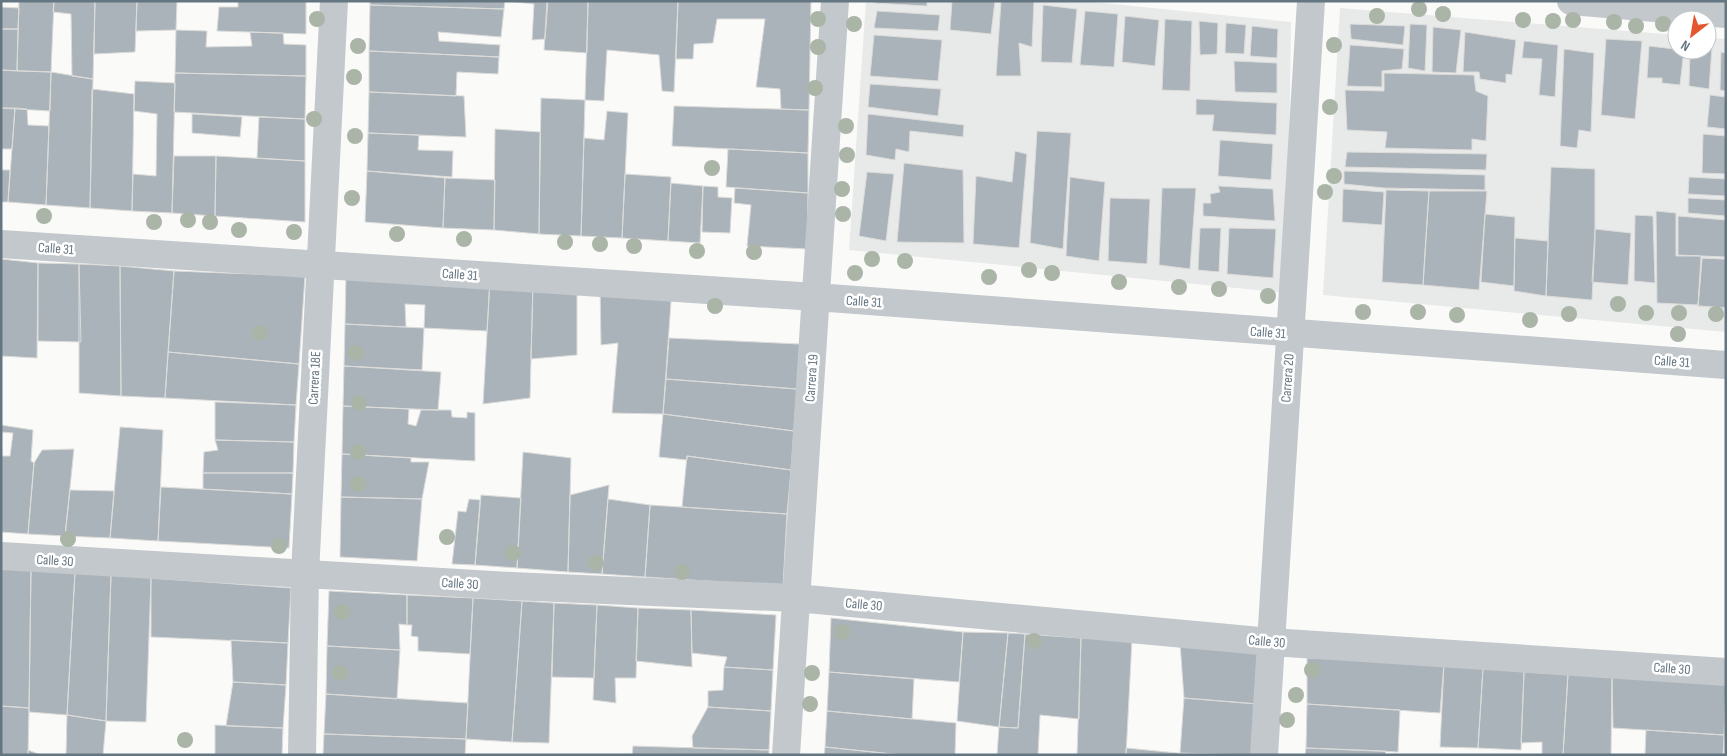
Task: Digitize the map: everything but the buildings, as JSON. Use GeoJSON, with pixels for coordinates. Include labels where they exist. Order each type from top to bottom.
{"type":"FeatureCollection","features":[{"type":"Feature","properties":{"kind":"street","name":"Carrera 18E"},"geometry":{"type":"LineString","coordinates":[[302,755],[305,574],[334,1]]}},
{"type":"Feature","properties":{"kind":"street","name":"Carrera 19"},"geometry":{"type":"LineString","coordinates":[[786,755],[835,1]]}},
{"type":"Feature","properties":{"kind":"street","name":"Carrera 20"},"geometry":{"type":"LineString","coordinates":[[1264,755],[1311,1]]}},
{"type":"Feature","properties":{"kind":"street"},"geometry":{"type":"LineString","coordinates":[[1571,1],[1726,14]]}},
{"type":"Feature","properties":{"kind":"street","name":"Calle 31"},"geometry":{"type":"LineString","coordinates":[[1,244],[816,297],[1290,334],[1726,365]]}},
{"type":"Feature","properties":{"kind":"street","name":"Calle 30"},"geometry":{"type":"LineString","coordinates":[[1,556],[305,574],[796,598],[1271,642],[1726,672]]}},
{"type":"Feature","properties":{"kind":"shaded area"},"geometry":{"type":"Polygon","coordinates":[[[866,1],[1083,1],[1291,22],[1287,293],[849,250],[866,1]]]}},
{"type":"Feature","properties":{"kind":"shaded area"},"geometry":{"type":"Polygon","coordinates":[[[1340,8],[1667,34],[1667,60],[1717,60],[1717,39],[1726,39],[1726,332],[1323,295],[1340,8]]]}}]}
